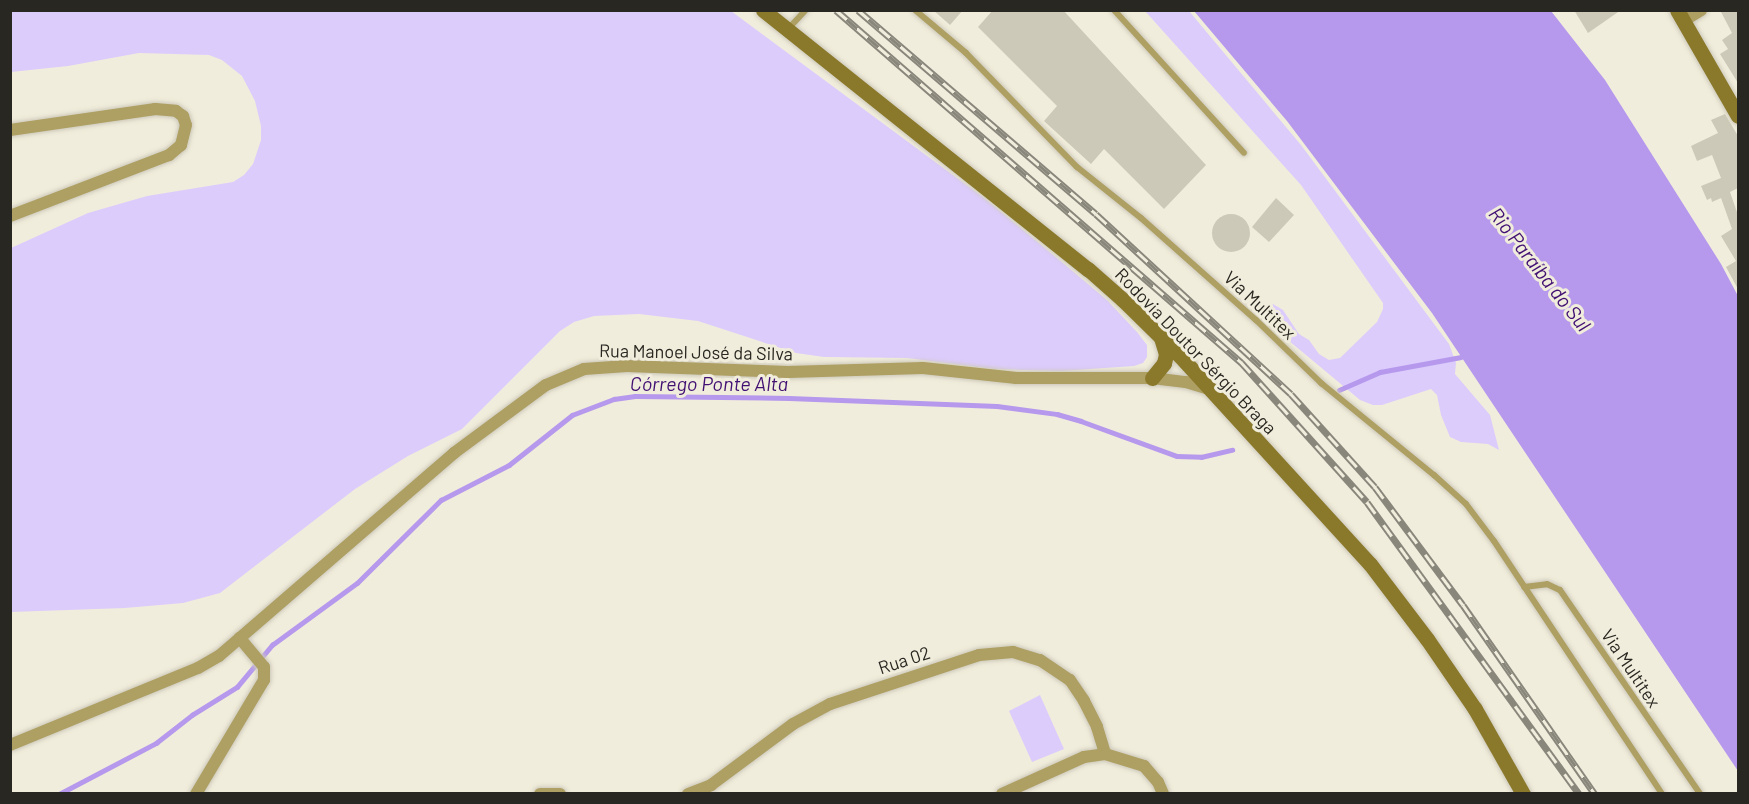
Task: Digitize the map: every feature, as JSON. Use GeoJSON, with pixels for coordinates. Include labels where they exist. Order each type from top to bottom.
{"type":"FeatureCollection","features":[{"type":"Feature","properties":{"kind":"main road","name":"Rodovia Doutor Sérgio Braga"},"geometry":{"type":"LineString","coordinates":[[763,10],[1088,269],[1161,338],[1370,564],[1427,639],[1497,747],[1522,794]]}},
{"type":"Feature","properties":{"kind":"main road"},"geometry":{"type":"LineString","coordinates":[[1680,16],[1738,116]]}},
{"type":"Feature","properties":{"kind":"main road"},"geometry":{"type":"LineString","coordinates":[[1152,378],[1164,363],[1166,354],[1161,338]]}},
{"type":"Feature","properties":{"kind":"main road"},"geometry":{"type":"LineString","coordinates":[[1497,747],[1533,794]]}},
{"type":"Feature","properties":{"kind":"street"},"geometry":{"type":"LineString","coordinates":[[1680,16],[1701,10]]}},
{"type":"Feature","properties":{"kind":"street"},"geometry":{"type":"LineString","coordinates":[[10,130],[155,109],[176,111],[183,116],[186,125],[181,145],[169,155],[10,216]]}},
{"type":"Feature","properties":{"kind":"street","name":"Rua Manoel José da Silva"},"geometry":{"type":"LineString","coordinates":[[10,745],[198,668],[219,656],[454,453],[546,386],[584,369],[627,366],[788,372],[923,368],[1016,378],[1152,378],[1186,382],[1210,390]]}},
{"type":"Feature","properties":{"kind":"street"},"geometry":{"type":"LineString","coordinates":[[196,794],[255,699],[264,680],[264,667],[240,638]]}},
{"type":"Feature","properties":{"kind":"street","name":"Rua 02"},"geometry":{"type":"LineString","coordinates":[[688,794],[711,785],[793,724],[830,704],[980,655],[1013,652],[1040,660],[1070,680],[1089,710],[1105,754]]}},
{"type":"Feature","properties":{"kind":"street"},"geometry":{"type":"LineString","coordinates":[[1002,794],[1084,757],[1105,754],[1144,766],[1158,782],[1163,794]]}},
{"type":"Feature","properties":{"kind":"street"},"geometry":{"type":"LineString","coordinates":[[540,794],[560,794]]}},
{"type":"Feature","properties":{"kind":"lane"},"geometry":{"type":"LineString","coordinates":[[788,29],[806,10]]}},
{"type":"Feature","properties":{"kind":"lane","name":"Via Multitex"},"geometry":{"type":"LineString","coordinates":[[915,10],[966,53],[1077,167],[1141,218],[1256,320],[1321,383],[1466,504],[1662,794]]}},
{"type":"Feature","properties":{"kind":"lane"},"geometry":{"type":"LineString","coordinates":[[1114,10],[1244,153]]}},
{"type":"Feature","properties":{"kind":"lane","name":"Via Multitex"},"geometry":{"type":"LineString","coordinates":[[1524,587],[1547,584],[1560,590],[1700,794]]}},
{"type":"Feature","properties":{"kind":"shaded area"},"geometry":{"type":"Polygon","coordinates":[[[11,10],[731,11],[984,198],[1063,263],[1107,300],[1137,332],[1147,345],[1147,357],[1143,363],[1134,366],[1061,371],[994,369],[907,358],[824,357],[796,353],[698,321],[639,314],[594,316],[574,322],[560,331],[462,429],[408,456],[355,489],[220,593],[183,603],[125,608],[11,612],[11,248],[88,213],[147,196],[233,182],[244,175],[253,164],[261,140],[261,126],[255,101],[242,76],[222,60],[209,55],[139,53],[68,66],[11,72],[11,10]]]}},
{"type":"Feature","properties":{"kind":"shaded area"},"geometry":{"type":"Polygon","coordinates":[[[1145,11],[1189,11],[1301,145],[1449,344],[1456,363],[1455,374],[1490,415],[1499,450],[1488,444],[1461,442],[1450,437],[1441,415],[1437,395],[1431,389],[1382,405],[1373,405],[1360,400],[1264,320],[1255,305],[1273,304],[1283,310],[1299,334],[1309,340],[1319,354],[1329,360],[1340,358],[1377,322],[1383,309],[1383,303],[1301,185],[1145,11]]]}},
{"type":"Feature","properties":{"kind":"shaded area"},"geometry":{"type":"Polygon","coordinates":[[[1040,695],[1064,749],[1032,762],[1009,711],[1040,695]]]}},
{"type":"Feature","properties":{"kind":"water","name":"Rio Paraíba do Sul"},"geometry":{"type":"Polygon","coordinates":[[[1194,11],[1551,11],[1605,80],[1721,264],[1738,296],[1738,771],[1432,313],[1287,121],[1194,11]]]}},
{"type":"Feature","properties":{"kind":"building"},"geometry":{"type":"Polygon","coordinates":[[[933,10],[963,10],[950,25],[933,10]]]}},
{"type":"Feature","properties":{"kind":"building"},"geometry":{"type":"Polygon","coordinates":[[[993,10],[1063,10],[1206,165],[1164,209],[1104,149],[1091,164],[1044,121],[1057,106],[978,27],[993,10]]]}},
{"type":"Feature","properties":{"kind":"building"},"geometry":{"type":"Polygon","coordinates":[[[1574,10],[1621,10],[1588,33],[1574,10]]]}},
{"type":"Feature","properties":{"kind":"building"},"geometry":{"type":"Polygon","coordinates":[[[1720,10],[1738,10],[1738,83],[1720,54],[1728,49],[1722,40],[1732,33],[1720,10]]]}},
{"type":"Feature","properties":{"kind":"building"},"geometry":{"type":"Polygon","coordinates":[[[1725,114],[1738,136],[1738,188],[1730,192],[1738,215],[1738,289],[1726,267],[1736,261],[1721,236],[1732,229],[1721,198],[1712,202],[1711,198],[1707,200],[1701,186],[1721,178],[1712,155],[1697,161],[1691,146],[1718,133],[1711,120],[1725,114]]]}},
{"type":"Feature","properties":{"kind":"building"},"geometry":{"type":"Polygon","coordinates":[[[1276,198],[1294,215],[1269,242],[1252,227],[1276,198]]]}},
{"type":"Feature","properties":{"kind":"building"},"geometry":{"type":"Polygon","coordinates":[[[1231,214],[1244,220],[1250,233],[1244,246],[1231,252],[1218,246],[1212,233],[1218,220],[1231,214]]]}},
{"type":"Feature","properties":{"kind":"waterway"},"geometry":{"type":"LineString","coordinates":[[1339,390],[1380,372],[1461,357]]}},
{"type":"Feature","properties":{"kind":"waterway","name":"Córrego Ponte Alta"},"geometry":{"type":"LineString","coordinates":[[59,794],[156,743],[192,715],[237,687],[272,645],[357,583],[441,500],[509,465],[572,415],[614,399],[635,396],[789,398],[997,406],[1057,414],[1177,456],[1201,457],[1232,450]]}},
{"type":"Feature","properties":{"kind":"railway"},"geometry":{"type":"LineString","coordinates":[[836,10],[1241,362],[1367,502],[1579,794]]}},
{"type":"Feature","properties":{"kind":"railway"},"geometry":{"type":"LineString","coordinates":[[858,10],[1096,214],[1291,394],[1375,487],[1463,605],[1595,794]]}}]}
